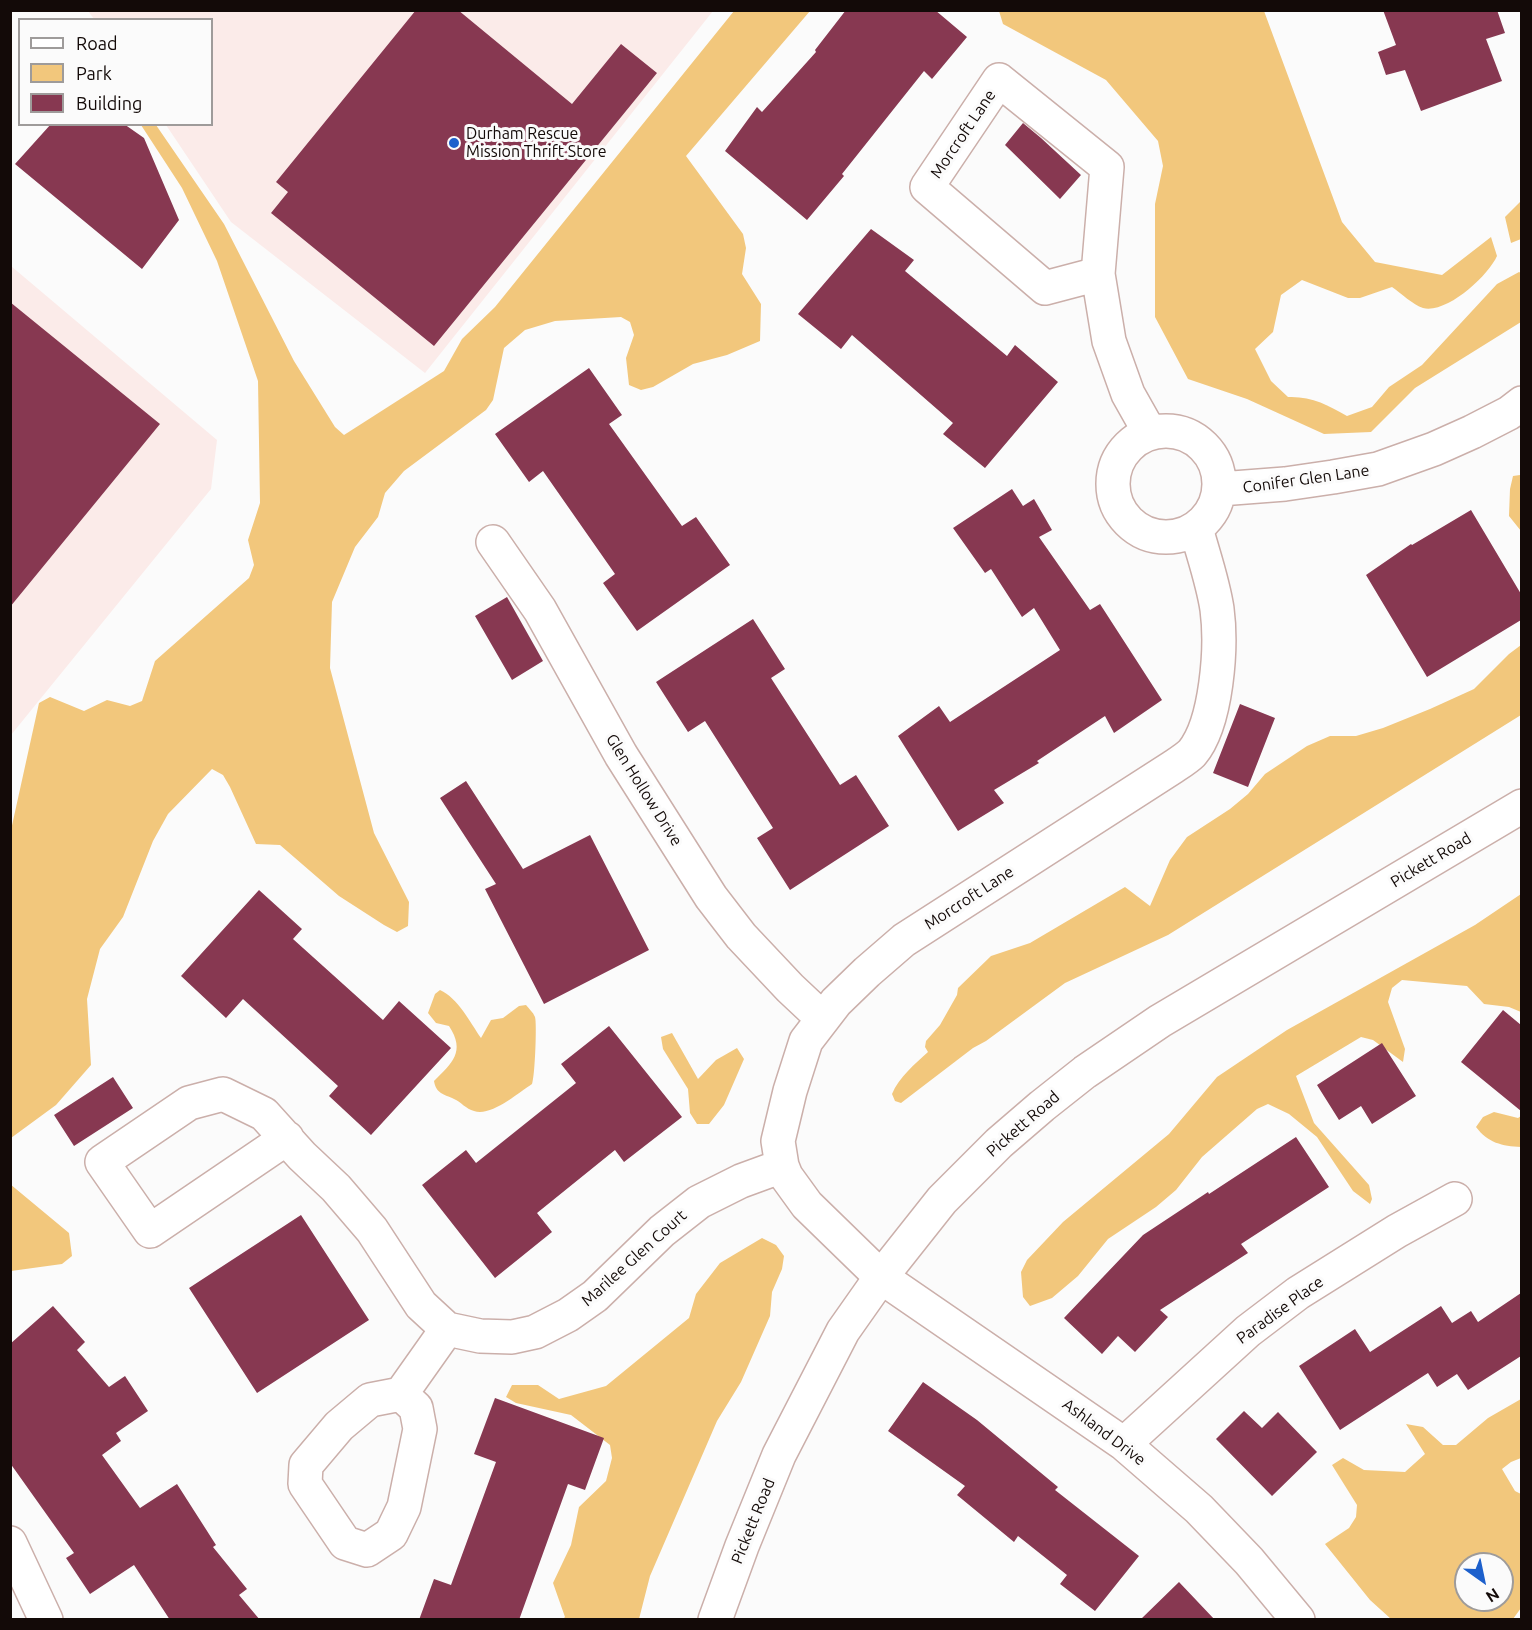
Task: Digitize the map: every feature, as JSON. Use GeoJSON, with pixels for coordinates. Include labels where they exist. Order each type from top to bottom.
{"type":"FeatureCollection","features":[{"type":"Feature","properties":{"kind":"street","name":"Morcroft Lane"},"geometry":{"type":"LineString","coordinates":[[1098,274],[1045,288],[927,187],[999,80],[1107,167],[1098,274],[1109,341],[1128,394],[1150,433]]}},
{"type":"Feature","properties":{"kind":"street","name":"Conifer Glen Lane"},"geometry":{"type":"LineString","coordinates":[[1220,489],[1295,483],[1378,469],[1434,449],[1472,432],[1509,413],[1521,404]]}},
{"type":"Feature","properties":{"kind":"street"},"geometry":{"type":"LineString","coordinates":[[1168,431],[1185,433],[1200,442],[1212,456],[1219,472],[1220,489],[1215,507],[1205,521],[1191,532],[1173,537],[1155,537],[1139,530],[1126,519],[1116,504],[1113,487],[1114,470],[1122,454],[1134,441],[1150,433],[1168,431]]}},
{"type":"Feature","properties":{"kind":"street","name":"Morcroft Lane"},"geometry":{"type":"LineString","coordinates":[[881,1277],[807,1205],[786,1176],[782,1166],[778,1141],[790,1091],[806,1041],[837,1002],[904,940],[1173,767],[1191,753],[1205,731],[1215,688],[1220,649],[1217,608],[1196,528]]}},
{"type":"Feature","properties":{"kind":"street","name":"Glen Hollow Drive"},"geometry":{"type":"LineString","coordinates":[[493,542],[540,610],[621,754],[711,897],[741,936],[823,1019]]}},
{"type":"Feature","properties":{"kind":"street","name":"Pickett Road"},"geometry":{"type":"LineString","coordinates":[[716,1620],[742,1546],[779,1455],[843,1331],[881,1277],[942,1200],[999,1143],[1085,1072],[1160,1021],[1521,806]]}},
{"type":"Feature","properties":{"kind":"street"},"geometry":{"type":"LineString","coordinates":[[287,1138],[150,1231],[102,1162],[189,1103],[223,1094],[264,1114],[287,1138],[302,1156],[336,1188],[372,1230],[421,1305],[447,1329],[401,1394],[370,1400],[339,1426],[306,1465],[305,1484],[345,1543],[367,1550],[391,1534],[404,1507],[420,1429],[416,1408],[401,1394]]}},
{"type":"Feature","properties":{"kind":"street","name":"Marilee Glen Court"},"geometry":{"type":"LineString","coordinates":[[447,1329],[480,1336],[512,1337],[535,1332],[568,1316],[595,1296],[662,1231],[699,1202],[741,1180],[782,1166]]}},
{"type":"Feature","properties":{"kind":"street","name":"Paradise Place"},"geometry":{"type":"LineString","coordinates":[[1124,1444],[1248,1330],[1397,1231],[1455,1199]]}},
{"type":"Feature","properties":{"kind":"street","name":"Ashland Drive"},"geometry":{"type":"LineString","coordinates":[[881,1277],[1124,1444],[1199,1509],[1249,1560],[1298,1620]]}},
{"type":"Feature","properties":{"kind":"street"},"geometry":{"type":"LineString","coordinates":[[10,1543],[46,1620]]}},
{"type":"Feature","properties":{"kind":"shaded area"},"geometry":{"type":"Polygon","coordinates":[[[88,11],[713,11],[425,373],[231,222],[167,126],[213,126],[213,18],[93,18],[88,11]]]}},
{"type":"Feature","properties":{"kind":"shaded area"},"geometry":{"type":"Polygon","coordinates":[[[11,266],[217,440],[211,489],[11,735],[11,266]]]}},
{"type":"Feature","properties":{"kind":"green space"},"geometry":{"type":"Polygon","coordinates":[[[734,11],[810,11],[686,156],[743,234],[746,248],[742,274],[761,304],[760,341],[727,355],[693,364],[653,387],[641,390],[629,385],[626,358],[634,335],[630,322],[621,317],[555,321],[525,330],[504,348],[493,400],[486,410],[404,471],[385,493],[378,517],[355,547],[332,602],[330,668],[374,833],[409,902],[408,926],[397,932],[384,925],[339,896],[280,845],[256,844],[223,775],[212,769],[168,814],[153,841],[123,917],[100,949],[87,999],[91,1065],[56,1105],[11,1138],[11,830],[39,703],[50,697],[84,711],[107,700],[130,706],[142,701],[155,661],[249,578],[254,565],[248,540],[260,503],[258,381],[217,261],[182,188],[142,126],[157,126],[224,224],[294,361],[335,427],[344,435],[444,371],[462,339],[495,307],[734,11]]]}},
{"type":"Feature","properties":{"kind":"green space"},"geometry":{"type":"Polygon","coordinates":[[[999,11],[1264,11],[1342,222],[1375,262],[1442,275],[1491,237],[1497,256],[1485,273],[1466,292],[1433,308],[1423,308],[1411,302],[1392,287],[1360,298],[1348,298],[1302,280],[1281,295],[1273,332],[1255,349],[1271,381],[1288,397],[1319,402],[1347,416],[1372,407],[1389,387],[1422,365],[1497,284],[1519,272],[1521,273],[1521,322],[1415,388],[1371,432],[1324,434],[1247,399],[1188,379],[1155,317],[1155,204],[1163,166],[1158,141],[1106,80],[1003,24],[999,11]]]}},
{"type":"Feature","properties":{"kind":"green space"},"geometry":{"type":"Polygon","coordinates":[[[1521,201],[1521,239],[1511,243],[1505,217],[1521,201]]]}},
{"type":"Feature","properties":{"kind":"green space"},"geometry":{"type":"Polygon","coordinates":[[[1513,476],[1522,477],[1521,531],[1509,516],[1513,476]]]}},
{"type":"Feature","properties":{"kind":"green space"},"geometry":{"type":"Polygon","coordinates":[[[1521,645],[1521,715],[1168,935],[1065,983],[973,1048],[901,1103],[895,1101],[892,1094],[895,1088],[908,1071],[928,1052],[925,1047],[926,1041],[940,1025],[957,995],[958,988],[991,956],[1030,943],[1125,887],[1150,906],[1170,860],[1187,837],[1230,809],[1248,794],[1265,774],[1307,746],[1330,736],[1356,736],[1383,728],[1474,689],[1521,645]]]}},
{"type":"Feature","properties":{"kind":"green space"},"geometry":{"type":"Polygon","coordinates":[[[1521,894],[1521,1012],[1509,1007],[1484,1004],[1467,986],[1402,980],[1392,988],[1388,1002],[1405,1049],[1403,1062],[1373,1040],[1361,1037],[1296,1076],[1314,1123],[1369,1185],[1372,1199],[1370,1204],[1353,1191],[1317,1137],[1289,1114],[1268,1104],[1257,1109],[1202,1157],[1176,1190],[1156,1207],[1108,1239],[1078,1276],[1052,1298],[1030,1306],[1023,1297],[1021,1272],[1027,1260],[1063,1222],[1169,1134],[1217,1077],[1287,1030],[1475,925],[1521,894]]]}},
{"type":"Feature","properties":{"kind":"green space"},"geometry":{"type":"Polygon","coordinates":[[[440,990],[458,1004],[481,1038],[491,1020],[503,1018],[519,1006],[526,1005],[536,1021],[532,1084],[504,1103],[481,1112],[471,1110],[439,1091],[434,1081],[451,1063],[456,1050],[454,1035],[449,1026],[436,1023],[428,1013],[435,994],[440,990]]]}},
{"type":"Feature","properties":{"kind":"green space"},"geometry":{"type":"Polygon","coordinates":[[[672,1033],[698,1079],[716,1060],[737,1048],[744,1059],[724,1105],[709,1124],[697,1124],[690,1113],[688,1089],[663,1049],[661,1037],[672,1033]]]}},
{"type":"Feature","properties":{"kind":"green space"},"geometry":{"type":"Polygon","coordinates":[[[1494,1112],[1518,1118],[1521,1116],[1521,1147],[1496,1143],[1485,1137],[1476,1127],[1483,1117],[1494,1112]]]}},
{"type":"Feature","properties":{"kind":"green space"},"geometry":{"type":"Polygon","coordinates":[[[10,1184],[69,1233],[72,1256],[62,1264],[11,1271],[10,1184]]]}},
{"type":"Feature","properties":{"kind":"green space"},"geometry":{"type":"Polygon","coordinates":[[[762,1238],[776,1245],[784,1256],[782,1269],[772,1292],[770,1316],[741,1382],[717,1421],[650,1576],[639,1619],[563,1619],[565,1617],[553,1583],[571,1545],[579,1507],[606,1481],[612,1458],[610,1445],[571,1415],[516,1403],[506,1397],[512,1385],[538,1385],[559,1399],[606,1386],[689,1318],[696,1294],[720,1263],[762,1238]]]}},
{"type":"Feature","properties":{"kind":"green space"},"geometry":{"type":"Polygon","coordinates":[[[1521,1399],[1521,1458],[1502,1469],[1515,1491],[1521,1494],[1521,1608],[1513,1619],[1391,1619],[1370,1600],[1325,1544],[1349,1528],[1356,1517],[1357,1505],[1332,1465],[1343,1458],[1364,1470],[1405,1472],[1425,1454],[1406,1424],[1423,1427],[1443,1445],[1456,1445],[1488,1418],[1521,1399]]]}},
{"type":"Feature","properties":{"kind":"building","name":"Durham Rescue Mission Thrift Store"},"geometry":{"type":"Polygon","coordinates":[[[416,10],[458,10],[572,104],[621,44],[657,73],[434,346],[271,213],[288,192],[276,182],[416,10]]]}},
{"type":"Feature","properties":{"kind":"building"},"geometry":{"type":"Polygon","coordinates":[[[846,10],[935,10],[967,37],[932,79],[924,71],[842,174],[844,176],[807,220],[725,151],[757,107],[762,112],[816,52],[815,50],[846,10]]]}},
{"type":"Feature","properties":{"kind":"building"},"geometry":{"type":"Polygon","coordinates":[[[1383,10],[1497,10],[1505,33],[1486,39],[1502,81],[1421,111],[1405,70],[1386,75],[1378,52],[1396,45],[1383,10]]]}},
{"type":"Feature","properties":{"kind":"building"},"geometry":{"type":"Polygon","coordinates":[[[1023,123],[1081,175],[1060,199],[1005,145],[1023,123]]]}},
{"type":"Feature","properties":{"kind":"building"},"geometry":{"type":"Polygon","coordinates":[[[49,126],[127,126],[144,138],[179,220],[142,269],[15,164],[49,126]]]}},
{"type":"Feature","properties":{"kind":"building"},"geometry":{"type":"Polygon","coordinates":[[[871,229],[914,260],[905,271],[1007,356],[1015,345],[1058,382],[985,468],[943,434],[953,423],[852,335],[841,349],[798,314],[871,229]]]}},
{"type":"Feature","properties":{"kind":"building"},"geometry":{"type":"Polygon","coordinates":[[[10,302],[160,424],[10,607],[10,302]]]}},
{"type":"Feature","properties":{"kind":"building"},"geometry":{"type":"Polygon","coordinates":[[[589,368],[622,415],[609,424],[682,526],[696,517],[730,565],[637,631],[603,583],[615,574],[543,471],[529,482],[495,434],[589,368]]]}},
{"type":"Feature","properties":{"kind":"building"},"geometry":{"type":"Polygon","coordinates":[[[1012,489],[1023,506],[1034,499],[1052,530],[1039,537],[1090,610],[1100,604],[1162,700],[1114,733],[1105,716],[1037,761],[1039,763],[994,790],[1004,803],[958,831],[898,736],[939,706],[950,722],[1060,650],[1034,608],[1022,617],[991,569],[985,573],[953,528],[1012,489]]]}},
{"type":"Feature","properties":{"kind":"building"},"geometry":{"type":"Polygon","coordinates":[[[1471,510],[1521,594],[1521,620],[1427,677],[1366,575],[1411,544],[1471,510]]]}},
{"type":"Feature","properties":{"kind":"building"},"geometry":{"type":"Polygon","coordinates":[[[507,597],[543,661],[512,680],[475,616],[507,597]]]}},
{"type":"Feature","properties":{"kind":"building"},"geometry":{"type":"Polygon","coordinates":[[[753,619],[785,669],[771,678],[840,785],[856,775],[889,826],[790,890],[757,838],[773,828],[705,721],[688,732],[656,682],[753,619]]]}},
{"type":"Feature","properties":{"kind":"building"},"geometry":{"type":"Polygon","coordinates":[[[1240,704],[1275,718],[1248,787],[1213,773],[1240,704]]]}},
{"type":"Feature","properties":{"kind":"building"},"geometry":{"type":"Polygon","coordinates":[[[466,781],[523,869],[590,835],[649,950],[544,1004],[485,889],[496,884],[440,798],[466,781]]]}},
{"type":"Feature","properties":{"kind":"building"},"geometry":{"type":"Polygon","coordinates":[[[259,890],[302,929],[293,939],[383,1020],[399,1001],[451,1048],[371,1135],[329,1096],[338,1086],[243,999],[226,1018],[181,976],[259,890]]]}},
{"type":"Feature","properties":{"kind":"building"},"geometry":{"type":"Polygon","coordinates":[[[1503,1010],[1521,1025],[1521,1111],[1461,1062],[1503,1010]]]}},
{"type":"Feature","properties":{"kind":"building"},"geometry":{"type":"Polygon","coordinates":[[[609,1026],[682,1117],[624,1162],[615,1150],[537,1213],[552,1232],[495,1278],[422,1185],[466,1150],[476,1163],[576,1083],[561,1064],[609,1026]]]}},
{"type":"Feature","properties":{"kind":"building"},"geometry":{"type":"Polygon","coordinates":[[[1382,1043],[1416,1096],[1372,1124],[1361,1106],[1339,1120],[1317,1085],[1382,1043]]]}},
{"type":"Feature","properties":{"kind":"building"},"geometry":{"type":"Polygon","coordinates":[[[113,1077],[133,1108],[74,1146],[54,1115],[113,1077]]]}},
{"type":"Feature","properties":{"kind":"building"},"geometry":{"type":"Polygon","coordinates":[[[1296,1137],[1329,1187],[1241,1244],[1248,1253],[1160,1310],[1168,1317],[1135,1352],[1118,1336],[1102,1354],[1064,1318],[1143,1235],[1296,1137]]]}},
{"type":"Feature","properties":{"kind":"building"},"geometry":{"type":"Polygon","coordinates":[[[301,1215],[369,1320],[257,1393],[189,1288],[301,1215]]]}},
{"type":"Feature","properties":{"kind":"building"},"geometry":{"type":"Polygon","coordinates":[[[1521,1293],[1521,1356],[1468,1390],[1457,1374],[1437,1387],[1428,1373],[1340,1430],[1299,1366],[1355,1329],[1370,1352],[1441,1306],[1452,1323],[1471,1311],[1478,1322],[1521,1293]]]}},
{"type":"Feature","properties":{"kind":"building"},"geometry":{"type":"Polygon","coordinates":[[[53,1306],[85,1342],[77,1350],[109,1387],[125,1376],[148,1411],[116,1433],[121,1441],[102,1455],[140,1508],[177,1484],[216,1545],[213,1547],[247,1589],[239,1595],[260,1620],[170,1620],[134,1565],[90,1594],[66,1558],[74,1553],[10,1463],[10,1344],[53,1306]]]}},
{"type":"Feature","properties":{"kind":"building"},"geometry":{"type":"Polygon","coordinates":[[[923,1382],[977,1420],[1058,1487],[1055,1490],[1139,1556],[1095,1611],[1060,1584],[1067,1575],[1018,1536],[1014,1542],[957,1495],[965,1486],[888,1431],[923,1382]]]}},
{"type":"Feature","properties":{"kind":"building"},"geometry":{"type":"Polygon","coordinates":[[[495,1398],[604,1438],[585,1490],[568,1484],[519,1620],[419,1620],[434,1579],[451,1585],[496,1462],[474,1454],[495,1398]]]}},
{"type":"Feature","properties":{"kind":"building"},"geometry":{"type":"Polygon","coordinates":[[[1244,1411],[1262,1428],[1278,1412],[1317,1452],[1272,1496],[1216,1439],[1244,1411]]]}},
{"type":"Feature","properties":{"kind":"building"},"geometry":{"type":"Polygon","coordinates":[[[1179,1582],[1215,1620],[1140,1620],[1179,1582]]]}},
{"type":"Feature","properties":{"kind":"place","name":"Durham Rescue Mission Thrift Store"},"geometry":{"type":"Point","coordinates":[454,143]}}]}
